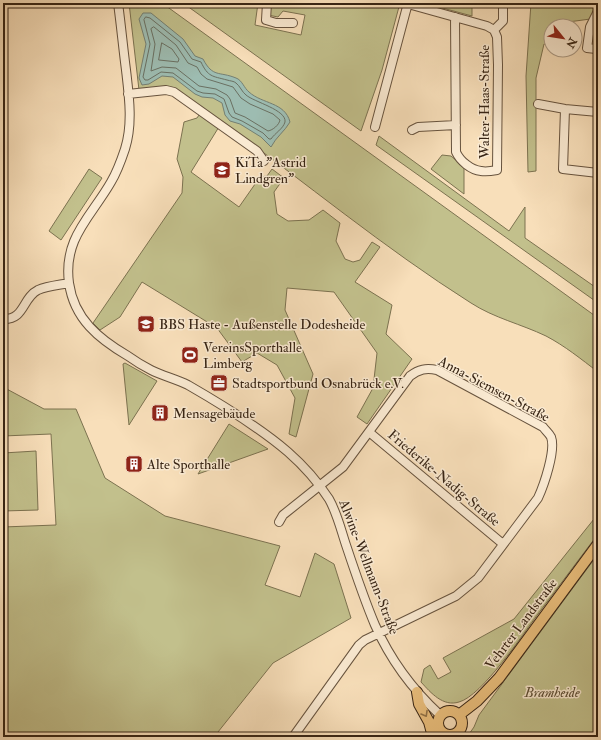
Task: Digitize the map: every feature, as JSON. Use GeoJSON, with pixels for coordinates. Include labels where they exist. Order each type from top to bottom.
{"type":"FeatureCollection","features":[{"type":"Feature","properties":{"kind":"main road","name":"Vehrter Landstraße"},"geometry":{"type":"LineString","coordinates":[[459,715],[477,701],[499,678],[598,544]]}},
{"type":"Feature","properties":{"kind":"main road"},"geometry":{"type":"LineString","coordinates":[[417,692],[419,704],[429,722],[433,737]]}},
{"type":"Feature","properties":{"kind":"main road"},"geometry":{"type":"LineString","coordinates":[[449,710],[459,715],[462,722],[460,728],[454,734],[445,735],[441,731],[438,724],[440,715],[449,710]]}},
{"type":"Feature","properties":{"kind":"street","name":"Alwine-Wellmann-Straße"},"geometry":{"type":"LineString","coordinates":[[118,3],[130,110],[129,129],[126,148],[110,184],[76,235],[71,250],[68,266],[69,283],[79,314],[98,336],[108,344],[150,370],[187,385],[258,429],[289,454],[320,486],[330,501],[360,586],[379,632],[391,655],[417,692],[440,715]]}},
{"type":"Feature","properties":{"kind":"street"},"geometry":{"type":"LineString","coordinates":[[267,3],[266,20],[276,23],[293,23]]}},
{"type":"Feature","properties":{"kind":"street","name":"Walter-Haas-Straße"},"geometry":{"type":"LineString","coordinates":[[494,30],[503,21],[503,3]]}},
{"type":"Feature","properties":{"kind":"street"},"geometry":{"type":"LineString","coordinates":[[375,127],[408,4]]}},
{"type":"Feature","properties":{"kind":"street","name":"Walter-Haas-Straße"},"geometry":{"type":"LineString","coordinates":[[408,4],[455,17],[487,26],[494,30],[497,37],[498,65],[498,170],[476,170],[466,164],[456,152],[455,17]]}},
{"type":"Feature","properties":{"kind":"street"},"geometry":{"type":"LineString","coordinates":[[598,11],[590,27],[587,48],[596,49],[598,47]]}},
{"type":"Feature","properties":{"kind":"street"},"geometry":{"type":"LineString","coordinates":[[128,94],[166,90],[174,92],[257,151],[264,161]]}},
{"type":"Feature","properties":{"kind":"street"},"geometry":{"type":"LineString","coordinates":[[538,104],[565,109],[598,112]]}},
{"type":"Feature","properties":{"kind":"street"},"geometry":{"type":"LineString","coordinates":[[565,109],[563,169],[598,173]]}},
{"type":"Feature","properties":{"kind":"street","name":"Walter-Haas-Straße"},"geometry":{"type":"LineString","coordinates":[[412,130],[418,127],[456,125]]}},
{"type":"Feature","properties":{"kind":"street"},"geometry":{"type":"LineString","coordinates":[[3,319],[12,319],[17,316],[32,294],[38,290],[69,283]]}},
{"type":"Feature","properties":{"kind":"street","name":"Anna-Siemsen-Straße"},"geometry":{"type":"LineString","coordinates":[[279,522],[283,515],[343,467],[410,376],[417,370],[427,368],[437,370],[543,427],[550,436],[553,446],[544,487],[538,498],[478,578],[456,596],[379,632],[359,645],[293,737]]}},
{"type":"Feature","properties":{"kind":"street","name":"Friederike-Nadig-Straße"},"geometry":{"type":"LineString","coordinates":[[369,432],[503,544]]}},
{"type":"Feature","properties":{"kind":"green space"},"geometry":{"type":"Polygon","coordinates":[[[129,3],[162,3],[598,318],[598,372],[573,353],[546,336],[498,317],[480,308],[439,282],[407,260],[222,122],[191,172],[239,207],[260,177],[267,176],[272,169],[284,178],[274,192],[277,214],[288,221],[309,220],[323,210],[340,223],[336,241],[345,259],[353,262],[360,260],[372,242],[380,247],[355,282],[392,305],[386,334],[412,359],[367,424],[357,417],[373,388],[377,353],[334,292],[287,288],[285,310],[313,374],[296,437],[289,434],[295,398],[277,365],[257,353],[242,362],[217,328],[142,282],[120,317],[100,330],[93,323],[182,193],[183,177],[177,159],[184,122],[197,118],[203,109],[174,88],[139,90],[129,3]]]}},
{"type":"Feature","properties":{"kind":"green space"},"geometry":{"type":"Polygon","coordinates":[[[183,3],[258,3],[255,25],[301,35],[305,15],[283,11],[278,17],[268,15],[269,7],[274,6],[274,3],[400,3],[382,70],[361,131],[183,3]]]}},
{"type":"Feature","properties":{"kind":"green space"},"geometry":{"type":"Polygon","coordinates":[[[424,3],[472,3],[472,16],[424,3]]]}},
{"type":"Feature","properties":{"kind":"green space"},"geometry":{"type":"Polygon","coordinates":[[[531,3],[598,3],[598,18],[583,20],[583,18],[543,18],[543,48],[536,78],[536,171],[528,172],[526,76],[531,3]]]}},
{"type":"Feature","properties":{"kind":"green space"},"geometry":{"type":"Polygon","coordinates":[[[379,136],[509,231],[525,207],[525,238],[598,289],[598,303],[376,145],[379,136]]]}},
{"type":"Feature","properties":{"kind":"green space"},"geometry":{"type":"Polygon","coordinates":[[[442,155],[451,156],[464,167],[464,194],[431,169],[442,155]]]}},
{"type":"Feature","properties":{"kind":"green space"},"geometry":{"type":"Polygon","coordinates":[[[89,169],[102,178],[61,240],[49,231],[89,169]]]}},
{"type":"Feature","properties":{"kind":"green space"},"geometry":{"type":"Polygon","coordinates":[[[125,363],[157,381],[129,425],[123,364],[125,363]]]}},
{"type":"Feature","properties":{"kind":"green space"},"geometry":{"type":"Polygon","coordinates":[[[3,387],[44,409],[76,409],[105,478],[165,516],[280,546],[265,585],[300,597],[315,553],[334,564],[351,618],[273,663],[214,737],[3,737],[3,527],[56,525],[51,434],[3,436],[3,387]]]}},
{"type":"Feature","properties":{"kind":"green space"},"geometry":{"type":"Polygon","coordinates":[[[229,424],[268,449],[198,474],[229,424]]]}},
{"type":"Feature","properties":{"kind":"green space"},"geometry":{"type":"Polygon","coordinates":[[[36,451],[38,510],[3,511],[3,453],[36,451]]]}},
{"type":"Feature","properties":{"kind":"green space"},"geometry":{"type":"Polygon","coordinates":[[[598,514],[598,534],[502,663],[479,689],[459,702],[448,703],[438,698],[421,682],[424,669],[430,665],[438,679],[451,672],[443,658],[514,619],[598,514]]]}},
{"type":"Feature","properties":{"kind":"green space","name":"Bramheide"},"geometry":{"type":"Polygon","coordinates":[[[598,554],[598,737],[467,737],[474,727],[479,715],[598,554]]]}},
{"type":"Feature","properties":{"kind":"water"},"geometry":{"type":"Polygon","coordinates":[[[143,13],[151,13],[183,39],[195,56],[203,59],[213,72],[238,79],[254,96],[278,107],[287,115],[290,122],[271,147],[261,137],[240,124],[230,121],[225,115],[222,103],[213,98],[202,97],[195,94],[173,77],[162,76],[149,84],[142,85],[139,78],[146,44],[139,19],[143,13]]]}},
{"type":"Feature","properties":{"kind":"place","name":"KiTa \"Astrid Lindgren\""},"geometry":{"type":"Point","coordinates":[222,170]}},
{"type":"Feature","properties":{"kind":"place","name":"BBS Haste - Außenstelle Dodesheide"},"geometry":{"type":"Point","coordinates":[146,324]}},
{"type":"Feature","properties":{"kind":"place","name":"VereinsSporthalle Limberg"},"geometry":{"type":"Point","coordinates":[190,355]}},
{"type":"Feature","properties":{"kind":"place","name":"Stadtsportbund Osnabrück e.V."},"geometry":{"type":"Point","coordinates":[219,383]}},
{"type":"Feature","properties":{"kind":"place","name":"Mensagebäude"},"geometry":{"type":"Point","coordinates":[160,413]}},
{"type":"Feature","properties":{"kind":"place","name":"Alte Sporthalle"},"geometry":{"type":"Point","coordinates":[134,464]}}]}
